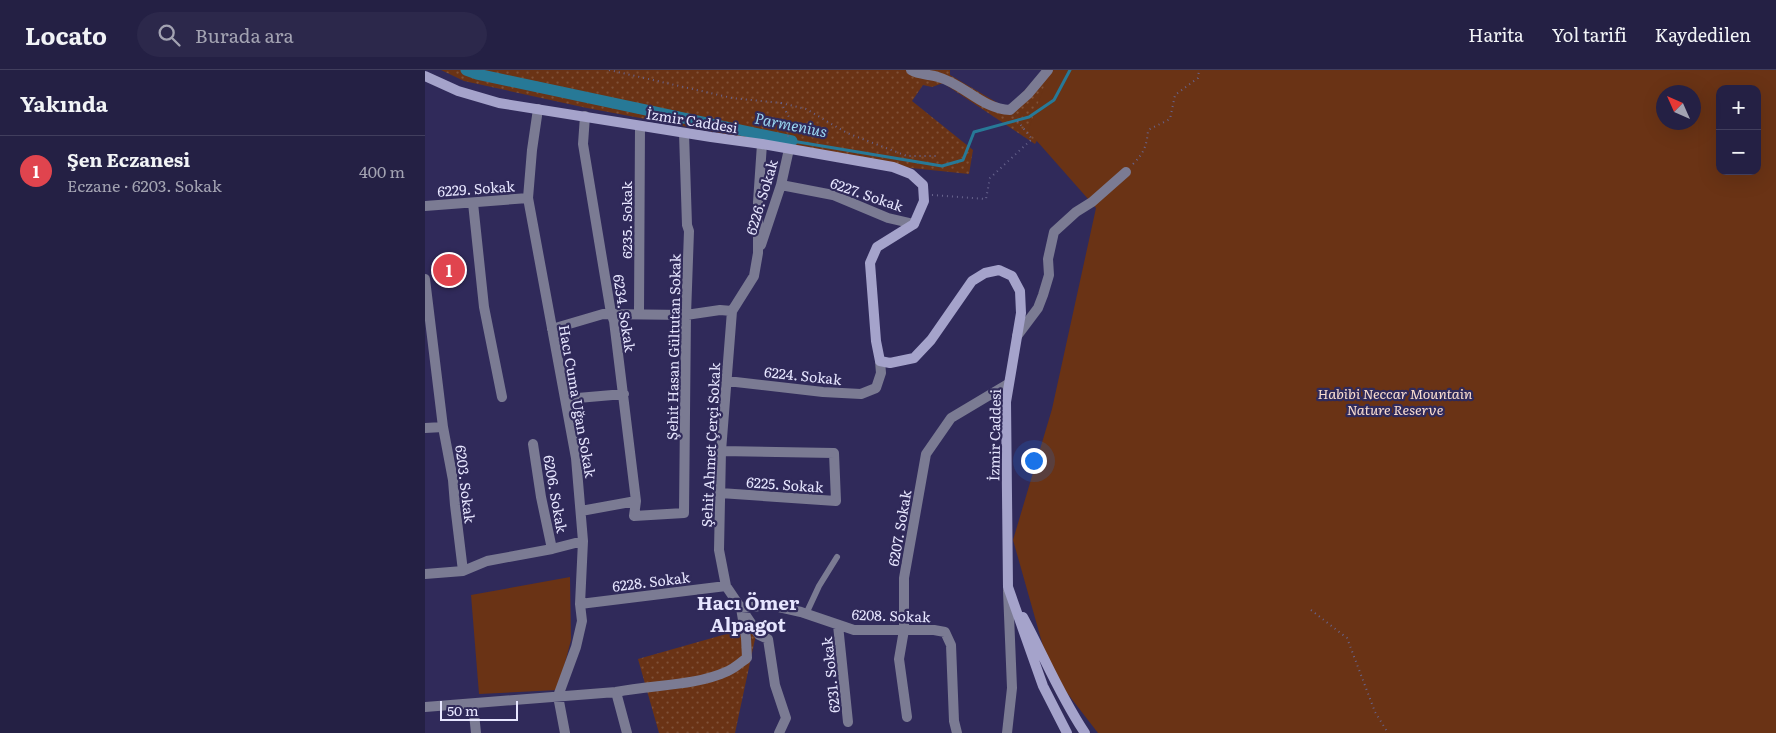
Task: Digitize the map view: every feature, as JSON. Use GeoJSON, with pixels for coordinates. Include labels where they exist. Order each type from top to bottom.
{"type":"FeatureCollection","features":[{"type":"Feature","properties":{"kind":"street"},"geometry":{"type":"LineString","coordinates":[[911,70],[915,73],[939,77],[999,110],[1010,110],[1028,94],[1048,70]]}},
{"type":"Feature","properties":{"kind":"street","name":"İzmir Caddesi"},"geometry":{"type":"LineString","coordinates":[[425,76],[458,91],[499,103],[762,144],[893,167],[911,174],[923,185],[925,194]]}},
{"type":"Feature","properties":{"kind":"street","name":"Hacı Cuma Uğan Sokak"},"geometry":{"type":"LineString","coordinates":[[538,109],[532,150],[529,198],[576,458],[583,541],[580,604],[582,621],[577,647],[559,696]]}},
{"type":"Feature","properties":{"kind":"street","name":"6234. Sokak"},"geometry":{"type":"LineString","coordinates":[[585,116],[583,144],[611,313],[614,321],[636,501],[634,516]]}},
{"type":"Feature","properties":{"kind":"street","name":"6235. Sokak"},"geometry":{"type":"LineString","coordinates":[[639,314],[640,126]]}},
{"type":"Feature","properties":{"kind":"street","name":"Şehit Hasan Gültutan Sokak"},"geometry":{"type":"LineString","coordinates":[[634,516],[684,513],[686,315],[689,231],[687,225],[684,133]]}},
{"type":"Feature","properties":{"kind":"street","name":"Şehit Ahmet Çerçi Sokak"},"geometry":{"type":"LineString","coordinates":[[762,144],[758,202],[758,253],[754,276],[732,311],[721,450],[719,550],[726,586],[759,635],[768,639],[775,685],[786,718],[779,733]]}},
{"type":"Feature","properties":{"kind":"street","name":"6226. Sokak"},"geometry":{"type":"LineString","coordinates":[[758,253],[781,185],[789,149]]}},
{"type":"Feature","properties":{"kind":"street"},"geometry":{"type":"LineString","coordinates":[[1017,336],[1038,308],[1043,294],[1049,275],[1048,259],[1054,232],[1126,172]]}},
{"type":"Feature","properties":{"kind":"street","name":"6227. Sokak"},"geometry":{"type":"LineString","coordinates":[[781,185],[833,195],[888,218],[914,224]]}},
{"type":"Feature","properties":{"kind":"street"},"geometry":{"type":"LineString","coordinates":[[879,361],[870,263],[877,247],[914,224],[924,202],[925,194]]}},
{"type":"Feature","properties":{"kind":"street","name":"6229. Sokak"},"geometry":{"type":"LineString","coordinates":[[425,206],[529,198]]}},
{"type":"Feature","properties":{"kind":"street"},"geometry":{"type":"LineString","coordinates":[[473,203],[484,307],[502,397]]}},
{"type":"Feature","properties":{"kind":"street","name":"İzmir Caddesi"},"geometry":{"type":"LineString","coordinates":[[879,361],[889,362],[914,358],[931,340],[972,281],[985,273],[999,270],[1012,276],[1020,291],[1021,312],[1008,384],[1007,402],[1008,587],[1043,686],[1067,733]]}},
{"type":"Feature","properties":{"kind":"street","name":"6203. Sokak"},"geometry":{"type":"LineString","coordinates":[[425,279],[443,427],[453,480],[463,571]]}},
{"type":"Feature","properties":{"kind":"street"},"geometry":{"type":"LineString","coordinates":[[552,329],[586,318],[611,313],[686,315],[720,310],[732,311]]}},
{"type":"Feature","properties":{"kind":"street","name":"6224. Sokak"},"geometry":{"type":"LineString","coordinates":[[727,382],[861,394],[876,388],[881,373],[879,361]]}},
{"type":"Feature","properties":{"kind":"street","name":"6207. Sokak"},"geometry":{"type":"LineString","coordinates":[[907,717],[899,659],[904,630],[904,578],[926,454],[951,418],[1008,384]]}},
{"type":"Feature","properties":{"kind":"street"},"geometry":{"type":"LineString","coordinates":[[566,399],[624,394]]}},
{"type":"Feature","properties":{"kind":"street"},"geometry":{"type":"LineString","coordinates":[[425,428],[443,427]]}},
{"type":"Feature","properties":{"kind":"street","name":"6206. Sokak"},"geometry":{"type":"LineString","coordinates":[[533,444],[541,497],[553,549]]}},
{"type":"Feature","properties":{"kind":"street","name":"6225. Sokak"},"geometry":{"type":"LineString","coordinates":[[720,494],[837,500],[834,453],[721,450]]}},
{"type":"Feature","properties":{"kind":"street"},"geometry":{"type":"LineString","coordinates":[[581,510],[636,501]]}},
{"type":"Feature","properties":{"kind":"street"},"geometry":{"type":"LineString","coordinates":[[425,574],[463,571],[487,561],[553,549],[583,541]]}},
{"type":"Feature","properties":{"kind":"street","name":"6228. Sokak"},"geometry":{"type":"LineString","coordinates":[[580,604],[726,586]]}},
{"type":"Feature","properties":{"kind":"street"},"geometry":{"type":"LineString","coordinates":[[1007,733],[1011,688],[1008,587]]}},
{"type":"Feature","properties":{"kind":"street","name":"İzmir Caddesi"},"geometry":{"type":"LineString","coordinates":[[1008,587],[1051,670],[1065,702],[1085,733]]}},
{"type":"Feature","properties":{"kind":"street","name":"6208. Sokak"},"geometry":{"type":"LineString","coordinates":[[741,608],[769,605],[806,614],[854,630],[934,630],[945,632],[951,645],[954,721],[957,733]]}},
{"type":"Feature","properties":{"kind":"street"},"geometry":{"type":"LineString","coordinates":[[425,707],[617,692],[633,688],[681,684],[729,671],[747,658],[741,608]]}},
{"type":"Feature","properties":{"kind":"street","name":"6231. Sokak"},"geometry":{"type":"LineString","coordinates":[[838,625],[848,722]]}},
{"type":"Feature","properties":{"kind":"street"},"geometry":{"type":"LineString","coordinates":[[617,692],[627,733]]}},
{"type":"Feature","properties":{"kind":"street"},"geometry":{"type":"LineString","coordinates":[[559,696],[565,733]]}},
{"type":"Feature","properties":{"kind":"street"},"geometry":{"type":"LineString","coordinates":[[473,704],[476,733]]}},
{"type":"Feature","properties":{"kind":"lane"},"geometry":{"type":"LineString","coordinates":[[806,614],[819,586],[837,557]]}},
{"type":"Feature","properties":{"kind":"path"},"geometry":{"type":"LineString","coordinates":[[609,70],[732,98],[806,109],[847,133],[907,156],[936,156]]}},
{"type":"Feature","properties":{"kind":"path"},"geometry":{"type":"LineString","coordinates":[[1126,172],[1147,146],[1148,130],[1170,119],[1175,95],[1198,78],[1199,70]]}},
{"type":"Feature","properties":{"kind":"path"},"geometry":{"type":"LineString","coordinates":[[781,104],[789,117],[790,134]]}},
{"type":"Feature","properties":{"kind":"path"},"geometry":{"type":"LineString","coordinates":[[925,194],[986,199],[990,178],[1032,139],[1022,128]]}},
{"type":"Feature","properties":{"kind":"path"},"geometry":{"type":"LineString","coordinates":[[1311,610],[1347,638],[1375,712],[1388,733]]}},
{"type":"Feature","properties":{"kind":"green space"},"geometry":{"type":"Polygon","coordinates":[[[441,70],[950,70],[950,75],[1008,109],[1043,70],[1076,70],[1035,144],[943,83],[932,87],[923,85],[912,101],[973,150],[969,174],[902,167],[587,108],[464,81],[441,70]]]}},
{"type":"Feature","properties":{"kind":"green space","name":"Habibi Neccar Mountain Nature Reserve"},"geometry":{"type":"Polygon","coordinates":[[[1050,70],[1776,70],[1776,733],[1098,733],[1050,671],[1013,540],[1052,409],[1096,208],[1028,131],[1050,70]]]}},
{"type":"Feature","properties":{"kind":"green space"},"geometry":{"type":"Polygon","coordinates":[[[570,577],[571,640],[558,690],[479,694],[471,595],[570,577]]]}},
{"type":"Feature","properties":{"kind":"green space"},"geometry":{"type":"Polygon","coordinates":[[[758,625],[735,733],[659,733],[638,659],[758,625]]]}},
{"type":"Feature","properties":{"kind":"waterway","name":"Parmenius"},"geometry":{"type":"LineString","coordinates":[[466,70],[477,74],[792,141]]}},
{"type":"Feature","properties":{"kind":"waterway","name":"Parmenius"},"geometry":{"type":"LineString","coordinates":[[792,141],[942,166],[963,160],[974,132],[1029,117],[1054,100],[1070,70]]}},
{"type":"Feature","properties":{"kind":"place","name":"Şen Eczanesi"},"geometry":{"type":"Point","coordinates":[449,270]}},
{"type":"Feature","properties":{"kind":"district","name":"Hacı Ömer Alpagot"},"geometry":{"type":"Point","coordinates":[748,613]}}]}
